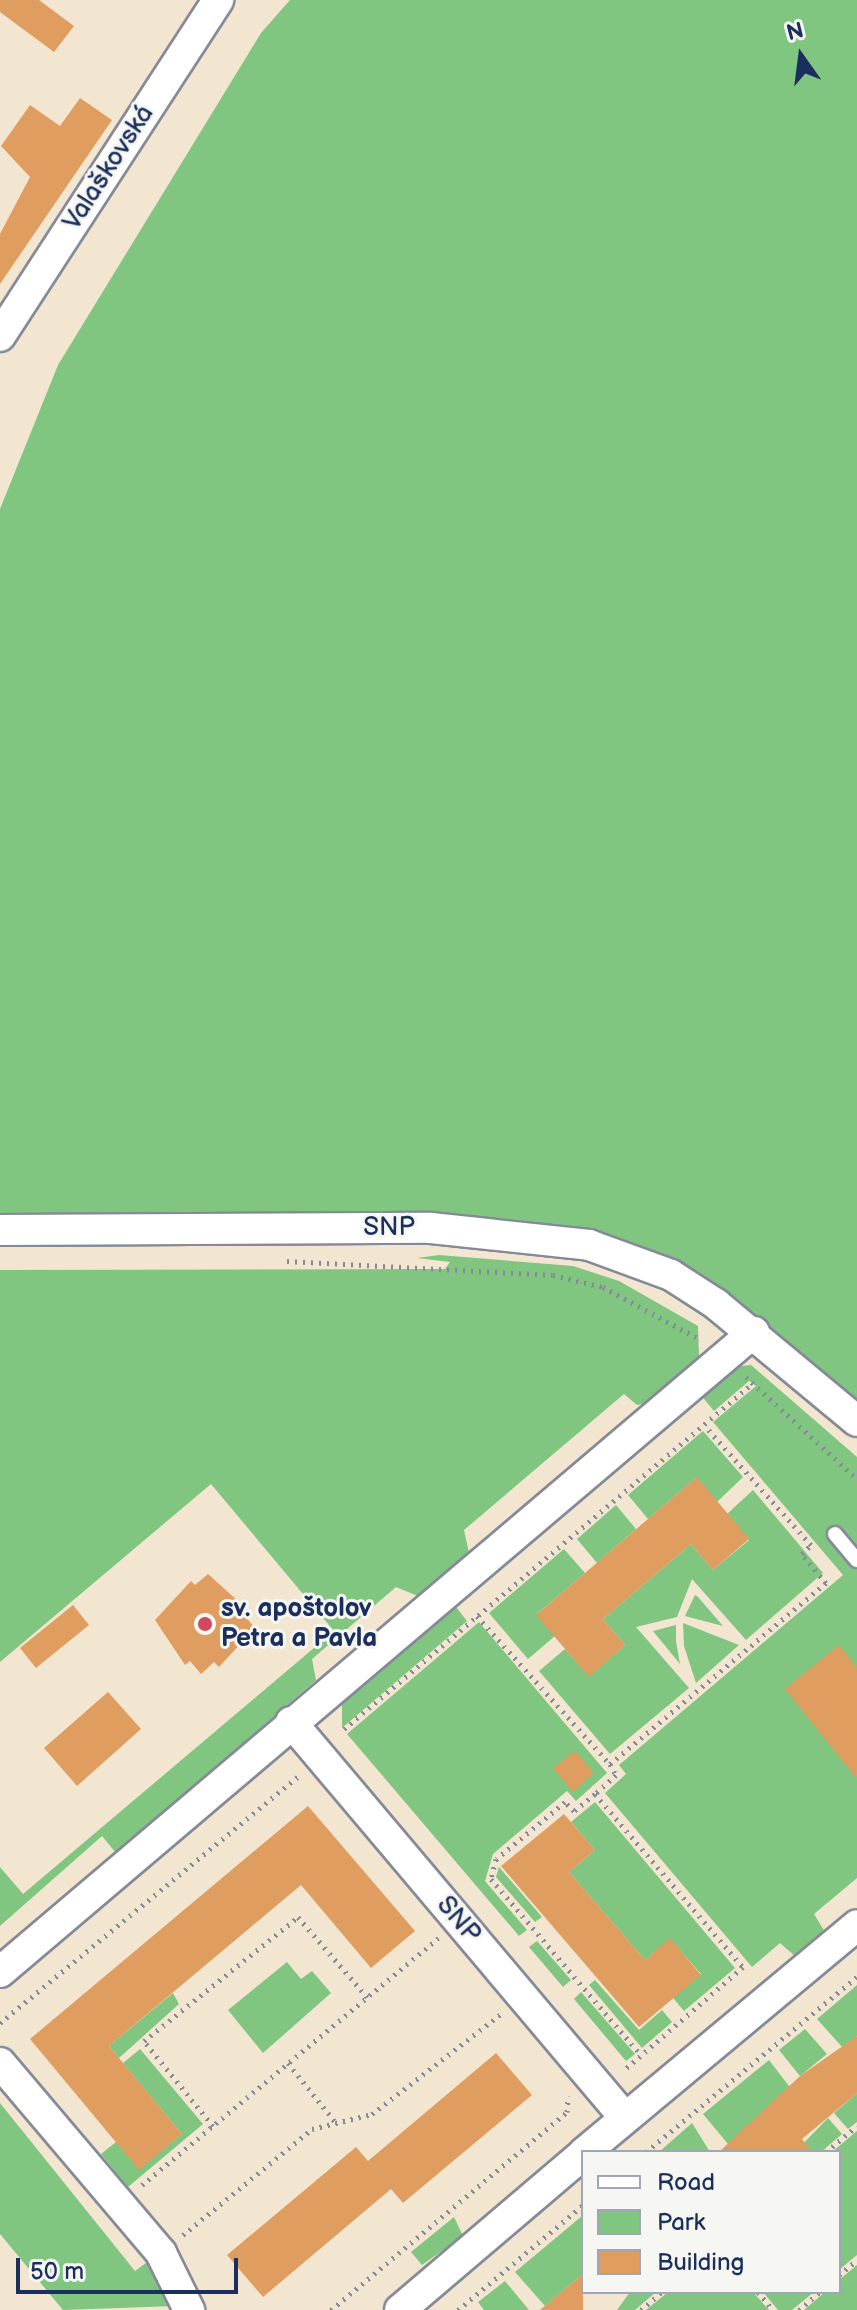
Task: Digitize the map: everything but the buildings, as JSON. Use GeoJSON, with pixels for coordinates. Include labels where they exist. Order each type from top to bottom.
{"type":"FeatureCollection","features":[{"type":"Feature","properties":{"kind":"street","name":"Valaškovská"},"geometry":{"type":"LineString","coordinates":[[0,336],[218,0]]}},
{"type":"Feature","properties":{"kind":"street","name":"SNP"},"geometry":{"type":"LineString","coordinates":[[0,1230],[431,1228],[542,1237],[589,1245],[671,1275],[754,1332],[857,1421]]}},
{"type":"Feature","properties":{"kind":"street"},"geometry":{"type":"LineString","coordinates":[[0,1972],[720,1354],[754,1332]]}},
{"type":"Feature","properties":{"kind":"street","name":"SNP"},"geometry":{"type":"LineString","coordinates":[[291,1722],[625,2118]]}},
{"type":"Feature","properties":{"kind":"street"},"geometry":{"type":"LineString","coordinates":[[588,2150],[857,1925]]}},
{"type":"Feature","properties":{"kind":"street"},"geometry":{"type":"LineString","coordinates":[[0,2063],[161,2253],[189,2310]]}},
{"type":"Feature","properties":{"kind":"street"},"geometry":{"type":"LineString","coordinates":[[400,2310],[581,2156]]}},
{"type":"Feature","properties":{"kind":"lane"},"geometry":{"type":"LineString","coordinates":[[835,1534],[857,1560]]}},
{"type":"Feature","properties":{"kind":"path"},"geometry":{"type":"LineString","coordinates":[[281,1260],[553,1275],[603,1287],[720,1354],[857,1479]]}},
{"type":"Feature","properties":{"kind":"path"},"geometry":{"type":"LineString","coordinates":[[344,1729],[753,1383]]}},
{"type":"Feature","properties":{"kind":"path"},"geometry":{"type":"LineString","coordinates":[[610,1764],[826,1583],[802,1554],[811,1545],[705,1426]]}},
{"type":"Feature","properties":{"kind":"path"},"geometry":{"type":"LineString","coordinates":[[477,1616],[610,1764],[616,1775],[574,1811],[565,1802],[496,1859],[491,1879],[641,2055]]}},
{"type":"Feature","properties":{"kind":"path"},"geometry":{"type":"LineString","coordinates":[[0,2023],[307,1768],[317,1780]]}},
{"type":"Feature","properties":{"kind":"path"},"geometry":{"type":"LineString","coordinates":[[595,1794],[743,1967],[601,2090]]}},
{"type":"Feature","properties":{"kind":"path"},"geometry":{"type":"LineString","coordinates":[[213,2126],[144,2041],[298,1917],[367,1997]]}},
{"type":"Feature","properties":{"kind":"path"},"geometry":{"type":"LineString","coordinates":[[434,1922],[452,1945]]}},
{"type":"Feature","properties":{"kind":"path"},"geometry":{"type":"LineString","coordinates":[[119,2204],[443,1934]]}},
{"type":"Feature","properties":{"kind":"path"},"geometry":{"type":"LineString","coordinates":[[648,2150],[857,1977]]}},
{"type":"Feature","properties":{"kind":"path"},"geometry":{"type":"LineString","coordinates":[[497,1999],[515,2021]]}},
{"type":"Feature","properties":{"kind":"path"},"geometry":{"type":"LineString","coordinates":[[161,2253],[312,2129],[372,2114],[506,2010]]}},
{"type":"Feature","properties":{"kind":"path"},"geometry":{"type":"LineString","coordinates":[[288,2063],[336,2123]]}},
{"type":"Feature","properties":{"kind":"path"},"geometry":{"type":"LineString","coordinates":[[331,2310],[567,2112],[569,2086]]}},
{"type":"Feature","properties":{"kind":"path"},"geometry":{"type":"LineString","coordinates":[[828,2150],[857,2126]]}},
{"type":"Feature","properties":{"kind":"path"},"geometry":{"type":"LineString","coordinates":[[458,2310],[581,2207]]}},
{"type":"Feature","properties":{"kind":"path"},"geometry":{"type":"LineString","coordinates":[[841,2273],[857,2260]]}},
{"type":"Feature","properties":{"kind":"path"},"geometry":{"type":"LineString","coordinates":[[641,2310],[660,2294]]}},
{"type":"Feature","properties":{"kind":"path"},"geometry":{"type":"LineString","coordinates":[[760,2294],[773,2310]]}},
{"type":"Feature","properties":{"kind":"path"},"geometry":{"type":"LineString","coordinates":[[799,2310],[818,2294]]}},
{"type":"Feature","properties":{"kind":"green space"},"geometry":{"type":"Polygon","coordinates":[[[290,0],[857,0],[857,1421],[754,1332],[589,1245],[0,1230],[0,509],[58,365],[261,33],[290,0]]]}},
{"type":"Feature","properties":{"kind":"green space"},"geometry":{"type":"Polygon","coordinates":[[[439,1255],[573,1266],[619,1281],[698,1326],[699,1356],[647,1403],[637,1405],[624,1394],[464,1530],[469,1553],[418,1596],[396,1587],[312,1659],[316,1680],[127,1844],[116,1853],[102,1836],[0,1926],[0,1867],[23,1894],[334,1631],[211,1484],[0,1662],[0,1270],[445,1269],[450,1262],[417,1258],[439,1255]]]}},
{"type":"Feature","properties":{"kind":"green space"},"geometry":{"type":"Polygon","coordinates":[[[751,1365],[857,1457],[857,1878],[814,1914],[825,1932],[796,1957],[780,1943],[752,1967],[605,1793],[626,1774],[619,1765],[843,1575],[713,1422],[756,1386],[749,1381],[714,1411],[699,1393],[732,1367],[751,1365]]]}},
{"type":"Feature","properties":{"kind":"green space"},"geometry":{"type":"Polygon","coordinates":[[[703,1431],[743,1477],[717,1502],[696,1478],[648,1519],[628,1495],[703,1431]]]}},
{"type":"Feature","properties":{"kind":"green space"},"geometry":{"type":"Polygon","coordinates":[[[753,1490],[823,1573],[746,1640],[692,1579],[677,1617],[636,1627],[689,1688],[610,1754],[539,1671],[565,1649],[589,1676],[625,1645],[603,1619],[691,1544],[713,1570],[749,1540],[727,1514],[753,1490]]]}},
{"type":"Feature","properties":{"kind":"green space"},"geometry":{"type":"Polygon","coordinates":[[[616,1505],[636,1529],[597,1563],[577,1539],[616,1505]]]}},
{"type":"Feature","properties":{"kind":"green space"},"geometry":{"type":"Polygon","coordinates":[[[564,1549],[585,1573],[537,1614],[555,1636],[528,1659],[489,1613],[564,1549]]]}},
{"type":"Feature","properties":{"kind":"green space"},"geometry":{"type":"Polygon","coordinates":[[[695,1595],[698,1597],[723,1626],[685,1616],[695,1595]]]}},
{"type":"Feature","properties":{"kind":"green space"},"geometry":{"type":"Polygon","coordinates":[[[453,1603],[467,1621],[342,1728],[342,1704],[351,1690],[453,1603]]]}},
{"type":"Feature","properties":{"kind":"green space"},"geometry":{"type":"Polygon","coordinates":[[[479,1622],[607,1773],[576,1801],[567,1791],[493,1854],[485,1881],[527,1930],[519,1936],[347,1734],[479,1622]]]}},
{"type":"Feature","properties":{"kind":"green space"},"geometry":{"type":"Polygon","coordinates":[[[683,1623],[739,1645],[696,1683],[684,1646],[683,1623]]]}},
{"type":"Feature","properties":{"kind":"green space"},"geometry":{"type":"Polygon","coordinates":[[[676,1625],[676,1641],[680,1664],[653,1631],[676,1625]]]}},
{"type":"Feature","properties":{"kind":"green space"},"geometry":{"type":"Polygon","coordinates":[[[595,1802],[735,1968],[684,2011],[673,1998],[701,1974],[670,1939],[645,1960],[569,1872],[595,1850],[571,1822],[595,1802]]]}},
{"type":"Feature","properties":{"kind":"green space"},"geometry":{"type":"Polygon","coordinates":[[[499,1867],[542,1917],[535,1922],[496,1877],[499,1867]]]}},
{"type":"Feature","properties":{"kind":"green space"},"geometry":{"type":"Polygon","coordinates":[[[537,1941],[571,1980],[563,1987],[529,1947],[537,1941]]]}},
{"type":"Feature","properties":{"kind":"green space"},"geometry":{"type":"Polygon","coordinates":[[[287,1962],[301,1979],[312,1971],[331,1993],[263,2053],[228,2010],[287,1962]]]}},
{"type":"Feature","properties":{"kind":"green space"},"geometry":{"type":"Polygon","coordinates":[[[595,1980],[639,2030],[662,2010],[672,2022],[642,2048],[589,1985],[595,1980]]]}},
{"type":"Feature","properties":{"kind":"green space"},"geometry":{"type":"Polygon","coordinates":[[[857,1985],[857,2036],[843,2048],[817,2019],[857,1985]]]}},
{"type":"Feature","properties":{"kind":"green space"},"geometry":{"type":"Polygon","coordinates":[[[581,1992],[635,2054],[626,2061],[574,1999],[581,1992]]]}},
{"type":"Feature","properties":{"kind":"green space"},"geometry":{"type":"Polygon","coordinates":[[[173,1993],[179,2004],[119,2058],[109,2046],[173,1993]]]}},
{"type":"Feature","properties":{"kind":"green space"},"geometry":{"type":"Polygon","coordinates":[[[805,2029],[827,2054],[800,2076],[779,2050],[805,2029]]]}},
{"type":"Feature","properties":{"kind":"green space"},"geometry":{"type":"Polygon","coordinates":[[[140,2049],[203,2124],[128,2187],[101,2154],[116,2142],[139,2169],[182,2134],[123,2063],[140,2049]]]}},
{"type":"Feature","properties":{"kind":"green space"},"geometry":{"type":"Polygon","coordinates":[[[769,2060],[792,2090],[728,2144],[703,2114],[769,2060]]]}},
{"type":"Feature","properties":{"kind":"green space"},"geometry":{"type":"Polygon","coordinates":[[[857,2093],[857,2122],[848,2129],[834,2113],[857,2093]]]}},
{"type":"Feature","properties":{"kind":"green space"},"geometry":{"type":"Polygon","coordinates":[[[0,2103],[135,2271],[154,2257],[175,2306],[63,2310],[0,2234],[0,2103]]]}},
{"type":"Feature","properties":{"kind":"green space"},"geometry":{"type":"Polygon","coordinates":[[[828,2118],[842,2134],[823,2150],[797,2150],[828,2118]]]}},
{"type":"Feature","properties":{"kind":"green space"},"geometry":{"type":"Polygon","coordinates":[[[692,2123],[709,2150],[661,2150],[692,2123]]]}},
{"type":"Feature","properties":{"kind":"green space"},"geometry":{"type":"Polygon","coordinates":[[[857,2131],[857,2255],[841,2268],[841,2150],[834,2150],[857,2131]]]}},
{"type":"Feature","properties":{"kind":"green space"},"geometry":{"type":"Polygon","coordinates":[[[454,2217],[463,2236],[422,2265],[411,2252],[454,2217]]]}},
{"type":"Feature","properties":{"kind":"green space"},"geometry":{"type":"Polygon","coordinates":[[[581,2217],[581,2276],[545,2306],[515,2272],[581,2217]]]}},
{"type":"Feature","properties":{"kind":"green space"},"geometry":{"type":"Polygon","coordinates":[[[857,2265],[857,2310],[804,2310],[823,2294],[841,2294],[841,2278],[857,2265]]]}},
{"type":"Feature","properties":{"kind":"green space"},"geometry":{"type":"Polygon","coordinates":[[[505,2281],[529,2310],[484,2310],[478,2302],[505,2281]]]}},
{"type":"Feature","properties":{"kind":"green space"},"geometry":{"type":"Polygon","coordinates":[[[629,2294],[654,2294],[635,2310],[617,2310],[629,2294]]]}},
{"type":"Feature","properties":{"kind":"green space"},"geometry":{"type":"Polygon","coordinates":[[[666,2294],[755,2294],[769,2310],[646,2310],[666,2294]]]}},
{"type":"Feature","properties":{"kind":"green space"},"geometry":{"type":"Polygon","coordinates":[[[765,2294],[812,2294],[792,2310],[778,2310],[765,2294]]]}},
{"type":"Feature","properties":{"kind":"place","name":"sv. apoštolov Petra a Pavla"},"geometry":{"type":"Point","coordinates":[205,1624]}}]}
